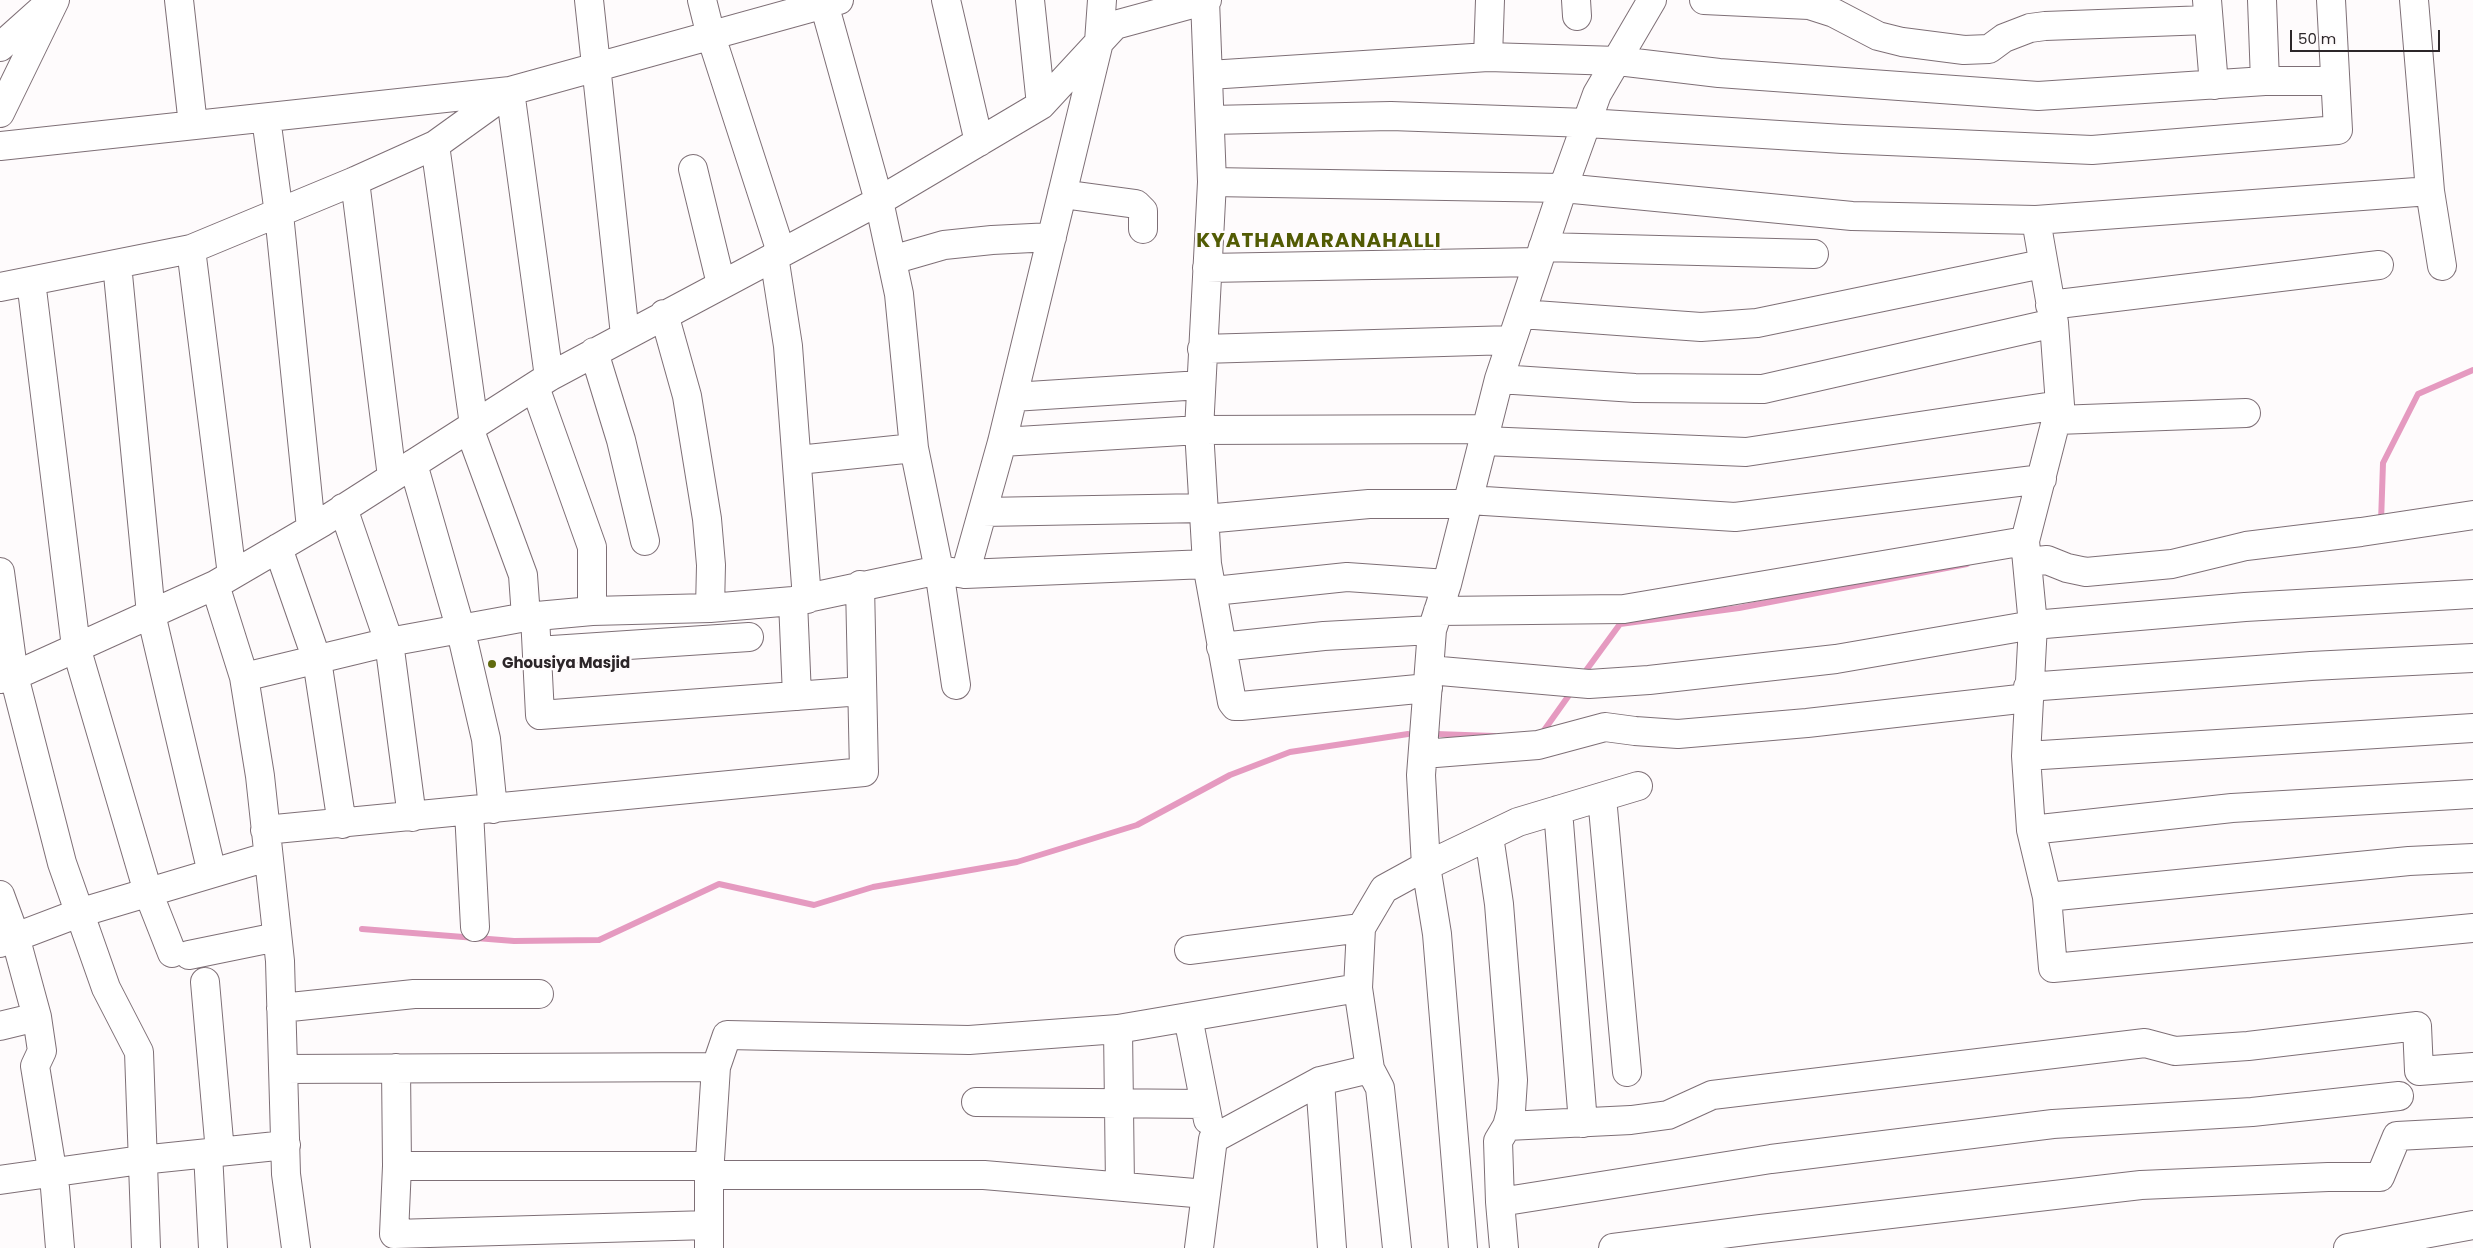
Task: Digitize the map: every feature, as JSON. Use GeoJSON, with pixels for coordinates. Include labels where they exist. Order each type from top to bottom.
{"type":"FeatureCollection","features":[{"type":"Feature","properties":{"kind":"street"},"geometry":{"type":"LineString","coordinates":[[0,46],[54,0]]}},
{"type":"Feature","properties":{"kind":"street"},"geometry":{"type":"LineString","coordinates":[[0,112],[54,0]]}},
{"type":"Feature","properties":{"kind":"street"},"geometry":{"type":"LineString","coordinates":[[179,0],[193,125]]}},
{"type":"Feature","properties":{"kind":"street"},"geometry":{"type":"LineString","coordinates":[[589,0],[625,335]]}},
{"type":"Feature","properties":{"kind":"street"},"geometry":{"type":"LineString","coordinates":[[702,0],[710,36],[777,254],[788,346],[798,460],[800,600],[797,696]]}},
{"type":"Feature","properties":{"kind":"street"},"geometry":{"type":"LineString","coordinates":[[946,0],[979,142]]}},
{"type":"Feature","properties":{"kind":"street"},"geometry":{"type":"LineString","coordinates":[[1030,0],[1041,105]]}},
{"type":"Feature","properties":{"kind":"street"},"geometry":{"type":"LineString","coordinates":[[952,572],[983,512],[1002,442],[1098,42],[1102,0]]}},
{"type":"Feature","properties":{"kind":"street"},"geometry":{"type":"LineString","coordinates":[[7,677],[224,580],[311,528],[542,382],[664,314],[879,201],[1041,105],[1115,25],[1206,0],[1212,182],[1199,430],[1207,564],[1214,591],[1221,647],[1232,702],[1235,706],[1428,679],[1578,683],[1649,680],[1836,660],[2032,625],[2245,607],[2473,594]]}},
{"type":"Feature","properties":{"kind":"street"},"geometry":{"type":"LineString","coordinates":[[1488,57],[1490,0]]}},
{"type":"Feature","properties":{"kind":"street"},"geometry":{"type":"LineString","coordinates":[[1463,1248],[1437,934],[1426,866],[1421,775],[1428,679],[1435,621],[1447,584],[1499,379],[1562,188],[1597,94],[1652,0]]}},
{"type":"Feature","properties":{"kind":"street"},"geometry":{"type":"LineString","coordinates":[[1704,0],[1808,5],[1834,13],[1878,36],[1902,42],[1964,50],[1989,49],[2004,38],[2030,28],[2207,10],[2214,85]]}},
{"type":"Feature","properties":{"kind":"street"},"geometry":{"type":"LineString","coordinates":[[2262,0],[2265,81]]}},
{"type":"Feature","properties":{"kind":"street"},"geometry":{"type":"LineString","coordinates":[[1211,120],[1391,116],[1586,123],[1843,140],[2092,150],[2338,130],[2331,0]]}},
{"type":"Feature","properties":{"kind":"street"},"geometry":{"type":"LineString","coordinates":[[2414,0],[2430,190],[2442,266]]}},
{"type":"Feature","properties":{"kind":"street"},"geometry":{"type":"LineString","coordinates":[[0,146],[510,91],[829,1],[879,201],[899,294],[914,448],[952,572],[956,685]]}},
{"type":"Feature","properties":{"kind":"street"},"geometry":{"type":"LineString","coordinates":[[1209,75],[1488,57],[1618,61],[1719,73],[2038,96],[2265,81],[2335,81]]}},
{"type":"Feature","properties":{"kind":"street"},"geometry":{"type":"LineString","coordinates":[[0,287],[191,249],[279,214],[435,145],[510,91]]}},
{"type":"Feature","properties":{"kind":"street"},"geometry":{"type":"LineString","coordinates":[[510,91],[542,382],[592,547],[592,611]]}},
{"type":"Feature","properties":{"kind":"street"},"geometry":{"type":"LineString","coordinates":[[266,118],[279,214],[311,528]]}},
{"type":"Feature","properties":{"kind":"street"},"geometry":{"type":"LineString","coordinates":[[435,145],[471,427],[523,575],[537,651],[540,715],[862,691]]}},
{"type":"Feature","properties":{"kind":"street"},"geometry":{"type":"LineString","coordinates":[[693,169],[721,284]]}},
{"type":"Feature","properties":{"kind":"street"},"geometry":{"type":"LineString","coordinates":[[356,181],[402,471],[460,627],[486,739],[475,927]]}},
{"type":"Feature","properties":{"kind":"street"},"geometry":{"type":"LineString","coordinates":[[1212,182],[1562,188],[1852,216],[2036,220],[2430,190]]}},
{"type":"Feature","properties":{"kind":"street"},"geometry":{"type":"LineString","coordinates":[[1062,194],[1136,204],[1143,211],[1143,228]]}},
{"type":"Feature","properties":{"kind":"street"},"geometry":{"type":"LineString","coordinates":[[2036,220],[2052,314],[2059,412],[2026,551],[2032,625],[2026,756],[2031,830],[2046,898],[2052,968],[2473,928]]}},
{"type":"Feature","properties":{"kind":"street"},"geometry":{"type":"LineString","coordinates":[[892,260],[944,245],[992,240],[1052,238]]}},
{"type":"Feature","properties":{"kind":"street"},"geometry":{"type":"LineString","coordinates":[[191,249],[224,580],[244,677],[260,776],[267,857],[277,937],[286,1174],[296,1248]]}},
{"type":"Feature","properties":{"kind":"street"},"geometry":{"type":"LineString","coordinates":[[1207,268],[1541,254],[1814,254]]}},
{"type":"Feature","properties":{"kind":"street"},"geometry":{"type":"LineString","coordinates":[[117,264],[151,614],[212,873]]}},
{"type":"Feature","properties":{"kind":"street"},"geometry":{"type":"LineString","coordinates":[[1521,314],[1701,327],[1757,323],[2042,264]]}},
{"type":"Feature","properties":{"kind":"street"},"geometry":{"type":"LineString","coordinates":[[1499,379],[1635,388],[1763,389],[2052,314],[2379,265]]}},
{"type":"Feature","properties":{"kind":"street"},"geometry":{"type":"LineString","coordinates":[[30,281],[76,647],[148,892],[181,954],[277,937]]}},
{"type":"Feature","properties":{"kind":"street"},"geometry":{"type":"LineString","coordinates":[[664,314],[687,396],[706,509],[712,564],[710,608]]}},
{"type":"Feature","properties":{"kind":"street"},"geometry":{"type":"LineString","coordinates":[[1202,348],[1512,340]]}},
{"type":"Feature","properties":{"kind":"street"},"geometry":{"type":"LineString","coordinates":[[594,352],[621,440],[645,541]]}},
{"type":"Feature","properties":{"kind":"street"},"geometry":{"type":"LineString","coordinates":[[1013,397],[1201,385]]}},
{"type":"Feature","properties":{"kind":"street"},"geometry":{"type":"LineString","coordinates":[[1002,442],[1199,430],[1485,435],[1746,452],[2059,412],[2246,413]]}},
{"type":"Feature","properties":{"kind":"street"},"geometry":{"type":"LineString","coordinates":[[798,460],[914,448]]}},
{"type":"Feature","properties":{"kind":"street"},"geometry":{"type":"LineString","coordinates":[[983,512],[1205,513],[1369,504],[1468,502],[1735,517],[2042,479]]}},
{"type":"Feature","properties":{"kind":"street"},"geometry":{"type":"LineString","coordinates":[[343,508],[389,642],[412,817]]}},
{"type":"Feature","properties":{"kind":"street"},"geometry":{"type":"LineString","coordinates":[[1221,647],[1324,636],[1435,621],[1624,609],[2026,551],[2066,568],[2086,572],[2172,564],[2246,546],[2361,532],[2473,515]]}},
{"type":"Feature","properties":{"kind":"street"},"geometry":{"type":"LineString","coordinates":[[278,548],[317,660],[342,824]]}},
{"type":"Feature","properties":{"kind":"street"},"geometry":{"type":"LineString","coordinates":[[244,677],[389,642],[460,627],[530,616],[592,611],[710,608],[800,600],[860,585],[952,572],[1207,564]]}},
{"type":"Feature","properties":{"kind":"street"},"geometry":{"type":"LineString","coordinates":[[0,572],[7,677],[62,863],[79,913],[106,988],[139,1052],[141,1160],[146,1248]]}},
{"type":"Feature","properties":{"kind":"street"},"geometry":{"type":"LineString","coordinates":[[1214,591],[1347,576],[1447,584]]}},
{"type":"Feature","properties":{"kind":"street"},"geometry":{"type":"LineString","coordinates":[[265,830],[864,772],[860,585]]}},
{"type":"Feature","properties":{"kind":"street"},"geometry":{"type":"LineString","coordinates":[[537,651],[749,637]]}},
{"type":"Feature","properties":{"kind":"street"},"geometry":{"type":"LineString","coordinates":[[1423,754],[1538,745],[1605,727],[1678,734],[1807,723],[2028,692],[2302,666],[2473,658]]}},
{"type":"Feature","properties":{"kind":"street"},"geometry":{"type":"LineString","coordinates":[[2026,756],[2473,728]]}},
{"type":"Feature","properties":{"kind":"street"},"geometry":{"type":"LineString","coordinates":[[1397,1248],[1380,1088],[1370,1069],[1358,988],[1361,928],[1384,889],[1426,866],[1518,822],[1638,786]]}},
{"type":"Feature","properties":{"kind":"street"},"geometry":{"type":"LineString","coordinates":[[2031,830],[2232,808],[2473,794]]}},
{"type":"Feature","properties":{"kind":"street"},"geometry":{"type":"LineString","coordinates":[[1602,797],[1627,1072]]}},
{"type":"Feature","properties":{"kind":"street"},"geometry":{"type":"LineString","coordinates":[[1558,810],[1583,1123]]}},
{"type":"Feature","properties":{"kind":"street"},"geometry":{"type":"LineString","coordinates":[[1488,836],[1499,904],[1513,1080],[1512,1111],[1507,1126],[1498,1141],[1504,1248]]}},
{"type":"Feature","properties":{"kind":"street"},"geometry":{"type":"LineString","coordinates":[[7,940],[79,913],[267,857]]}},
{"type":"Feature","properties":{"kind":"street"},"geometry":{"type":"LineString","coordinates":[[2046,898],[2399,862],[2473,858]]}},
{"type":"Feature","properties":{"kind":"street"},"geometry":{"type":"LineString","coordinates":[[0,895],[7,940],[37,1017],[42,1051],[35,1066],[53,1172],[60,1248]]}},
{"type":"Feature","properties":{"kind":"street"},"geometry":{"type":"LineString","coordinates":[[1189,950],[1361,928]]}},
{"type":"Feature","properties":{"kind":"street"},"geometry":{"type":"LineString","coordinates":[[205,982],[214,1152],[213,1248]]}},
{"type":"Feature","properties":{"kind":"street"},"geometry":{"type":"LineString","coordinates":[[396,1068],[397,1166],[394,1234],[710,1237],[709,1171],[716,1067],[727,1035],[969,1040],[1118,1029],[1358,988]]}},
{"type":"Feature","properties":{"kind":"street"},"geometry":{"type":"LineString","coordinates":[[281,1008],[414,994],[539,994]]}},
{"type":"Feature","properties":{"kind":"street"},"geometry":{"type":"LineString","coordinates":[[0,1026],[37,1017]]}},
{"type":"Feature","properties":{"kind":"street"},"geometry":{"type":"LineString","coordinates":[[1188,1017],[1204,1104],[1213,1139],[1200,1248]]}},
{"type":"Feature","properties":{"kind":"street"},"geometry":{"type":"LineString","coordinates":[[1507,1126],[1583,1123],[1668,1115],[1712,1095],[2145,1043],[2175,1051],[2248,1046],[2417,1026],[2419,1070],[2473,1067]]}},
{"type":"Feature","properties":{"kind":"street"},"geometry":{"type":"LineString","coordinates":[[1118,1029],[1120,1186]]}},
{"type":"Feature","properties":{"kind":"street"},"geometry":{"type":"LineString","coordinates":[[283,1069],[716,1067]]}},
{"type":"Feature","properties":{"kind":"street"},"geometry":{"type":"LineString","coordinates":[[1213,1139],[1320,1081],[1370,1069]]}},
{"type":"Feature","properties":{"kind":"street"},"geometry":{"type":"LineString","coordinates":[[1320,1081],[1332,1248]]}},
{"type":"Feature","properties":{"kind":"street"},"geometry":{"type":"LineString","coordinates":[[1500,1202],[1771,1159],[2044,1125],[2252,1112],[2398,1096]]}},
{"type":"Feature","properties":{"kind":"street"},"geometry":{"type":"LineString","coordinates":[[976,1102],[1204,1104]]}},
{"type":"Feature","properties":{"kind":"street"},"geometry":{"type":"LineString","coordinates":[[1613,1248],[2141,1185],[2328,1177],[2380,1177],[2397,1136],[2473,1132]]}},
{"type":"Feature","properties":{"kind":"street"},"geometry":{"type":"LineString","coordinates":[[0,1180],[141,1160],[286,1145]]}},
{"type":"Feature","properties":{"kind":"street"},"geometry":{"type":"LineString","coordinates":[[397,1166],[984,1175],[1206,1194]]}},
{"type":"Feature","properties":{"kind":"street"},"geometry":{"type":"LineString","coordinates":[[2348,1248],[2423,1241],[2473,1225]]}},
{"type":"Feature","properties":{"kind":"waterway"},"geometry":{"type":"LineString","coordinates":[[2381,522],[2383,463],[2418,394],[2473,370]]}},
{"type":"Feature","properties":{"kind":"waterway"},"geometry":{"type":"LineString","coordinates":[[1582,676],[1620,624],[1739,608],[1967,564]]}},
{"type":"Feature","properties":{"kind":"waterway"},"geometry":{"type":"LineString","coordinates":[[1540,736],[1572,691]]}},
{"type":"Feature","properties":{"kind":"waterway"},"geometry":{"type":"LineString","coordinates":[[362,929],[514,941],[599,940],[719,884],[814,905],[873,887],[1017,862],[1137,825],[1230,775],[1290,752],[1408,734]]}},
{"type":"Feature","properties":{"kind":"waterway"},"geometry":{"type":"LineString","coordinates":[[1436,734],[1494,736]]}},
{"type":"Feature","properties":{"kind":"place","name":"Ghousiya Masjid"},"geometry":{"type":"Point","coordinates":[492,664]}},
{"type":"Feature","properties":{"kind":"district","name":"KYATHAMARANAHALLI"},"geometry":{"type":"Point","coordinates":[1319,242]}}]}
